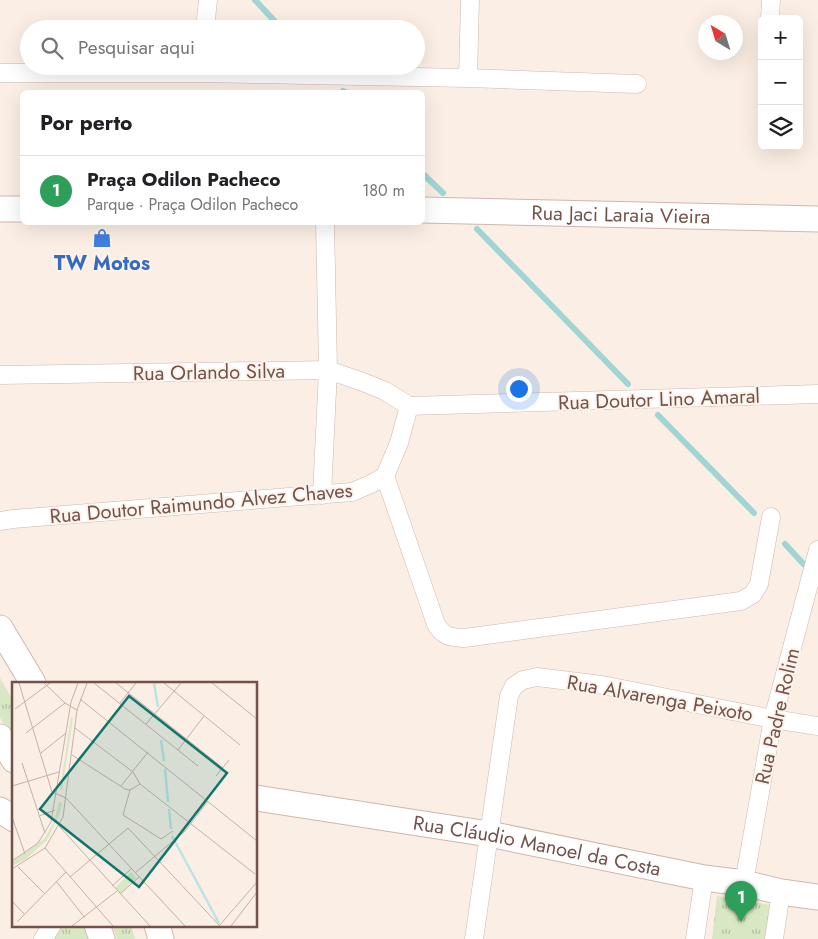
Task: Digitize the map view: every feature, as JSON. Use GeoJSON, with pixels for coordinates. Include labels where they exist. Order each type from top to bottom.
{"type":"FeatureCollection","features":[{"type":"Feature","properties":{"kind":"street"},"geometry":{"type":"LineString","coordinates":[[206,20],[208,0]]}},
{"type":"Feature","properties":{"kind":"street"},"geometry":{"type":"LineString","coordinates":[[468,78],[470,0]]}},
{"type":"Feature","properties":{"kind":"street"},"geometry":{"type":"LineString","coordinates":[[770,15],[771,0]]}},
{"type":"Feature","properties":{"kind":"street"},"geometry":{"type":"LineString","coordinates":[[0,73],[20,73]]}},
{"type":"Feature","properties":{"kind":"street"},"geometry":{"type":"LineString","coordinates":[[368,75],[637,84]]}},
{"type":"Feature","properties":{"kind":"street"},"geometry":{"type":"LineString","coordinates":[[0,209],[20,209]]}},
{"type":"Feature","properties":{"kind":"street","name":"Rua Jaci Laraia Vieira"},"geometry":{"type":"LineString","coordinates":[[425,210],[818,219]]}},
{"type":"Feature","properties":{"kind":"street"},"geometry":{"type":"LineString","coordinates":[[322,495],[328,370],[325,225]]}},
{"type":"Feature","properties":{"kind":"street","name":"Rua Orlando Silva"},"geometry":{"type":"LineString","coordinates":[[0,375],[328,370],[363,382],[409,406]]}},
{"type":"Feature","properties":{"kind":"street","name":"Rua Doutor Lino Amaral"},"geometry":{"type":"LineString","coordinates":[[409,406],[818,394]]}},
{"type":"Feature","properties":{"kind":"street"},"geometry":{"type":"LineString","coordinates":[[409,406],[400,443],[385,476],[436,624],[441,632],[449,637],[464,638],[741,601],[753,594],[759,584],[771,517]]}},
{"type":"Feature","properties":{"kind":"street","name":"Rua Doutor Raimundo Alvez Chaves"},"geometry":{"type":"LineString","coordinates":[[0,522],[13,519],[352,492],[385,476]]}},
{"type":"Feature","properties":{"kind":"street","name":"Rua Padre Rolim"},"geometry":{"type":"LineString","coordinates":[[744,883],[772,719],[818,550]]}},
{"type":"Feature","properties":{"kind":"street"},"geometry":{"type":"LineString","coordinates":[[0,628],[32,682]]}},
{"type":"Feature","properties":{"kind":"street","name":"Rua Alvarenga Peixoto"},"geometry":{"type":"LineString","coordinates":[[489,834],[509,696],[514,686],[523,680],[537,677],[602,685],[772,719],[818,726]]}},
{"type":"Feature","properties":{"kind":"street"},"geometry":{"type":"LineString","coordinates":[[0,737],[12,757]]}},
{"type":"Feature","properties":{"kind":"street","name":"Rua Cláudio Manoel da Costa"},"geometry":{"type":"LineString","coordinates":[[258,798],[489,834],[704,878],[744,883],[781,892],[818,897]]}},
{"type":"Feature","properties":{"kind":"street"},"geometry":{"type":"LineString","coordinates":[[0,810],[12,818]]}},
{"type":"Feature","properties":{"kind":"street"},"geometry":{"type":"LineString","coordinates":[[474,939],[489,834]]}},
{"type":"Feature","properties":{"kind":"street"},"geometry":{"type":"LineString","coordinates":[[695,939],[704,878]]}},
{"type":"Feature","properties":{"kind":"street"},"geometry":{"type":"LineString","coordinates":[[774,939],[781,892]]}},
{"type":"Feature","properties":{"kind":"street"},"geometry":{"type":"LineString","coordinates":[[43,939],[51,926]]}},
{"type":"Feature","properties":{"kind":"street"},"geometry":{"type":"LineString","coordinates":[[97,926],[102,939]]}},
{"type":"Feature","properties":{"kind":"street"},"geometry":{"type":"LineString","coordinates":[[157,926],[161,939]]}},
{"type":"Feature","properties":{"kind":"green space"},"geometry":{"type":"Polygon","coordinates":[[[0,678],[12,699],[12,739],[0,718],[0,678]]]}},
{"type":"Feature","properties":{"kind":"green space"},"geometry":{"type":"Polygon","coordinates":[[[717,896],[771,905],[766,939],[712,939],[717,896]]]}},
{"type":"Feature","properties":{"kind":"green space"},"geometry":{"type":"Polygon","coordinates":[[[60,926],[83,926],[87,939],[53,939],[60,926]]]}},
{"type":"Feature","properties":{"kind":"green space"},"geometry":{"type":"Polygon","coordinates":[[[112,926],[131,926],[135,939],[117,939],[112,926]]]}},
{"type":"Feature","properties":{"kind":"waterway"},"geometry":{"type":"LineString","coordinates":[[255,0],[274,20]]}},
{"type":"Feature","properties":{"kind":"waterway"},"geometry":{"type":"LineString","coordinates":[[425,176],[443,193]]}},
{"type":"Feature","properties":{"kind":"waterway"},"geometry":{"type":"LineString","coordinates":[[477,229],[628,384]]}},
{"type":"Feature","properties":{"kind":"waterway"},"geometry":{"type":"LineString","coordinates":[[658,415],[754,513]]}},
{"type":"Feature","properties":{"kind":"waterway"},"geometry":{"type":"LineString","coordinates":[[785,544],[810,571]]}},
{"type":"Feature","properties":{"kind":"place","name":"TW Motos"},"geometry":{"type":"Point","coordinates":[102,238]}},
{"type":"Feature","properties":{"kind":"place","name":"Praça Odilon Pacheco"},"geometry":{"type":"Point","coordinates":[741,922]}}]}
